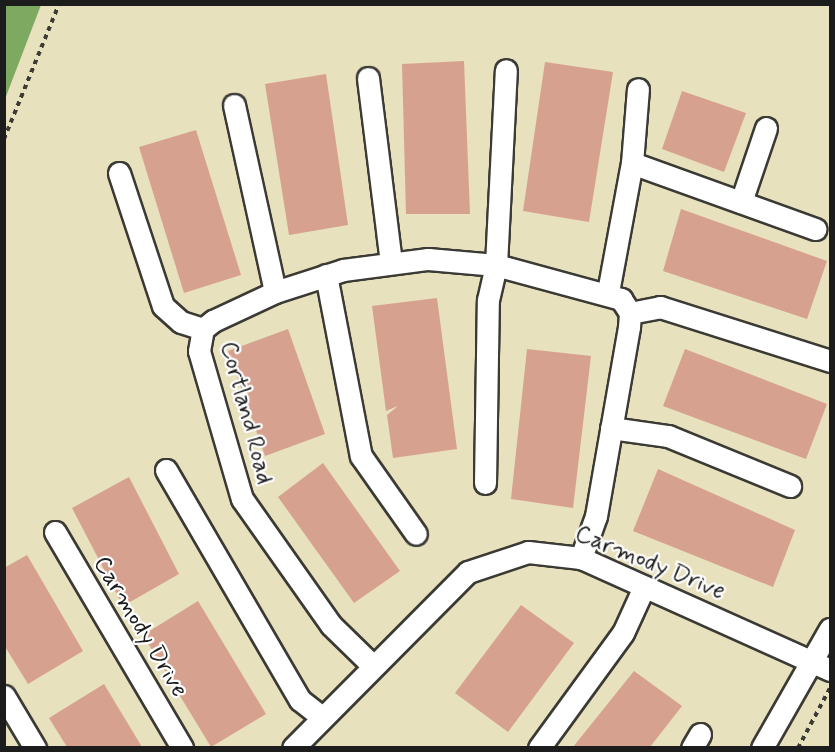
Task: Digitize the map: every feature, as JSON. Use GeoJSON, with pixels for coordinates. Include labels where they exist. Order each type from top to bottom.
{"type":"FeatureCollection","features":[{"type":"Feature","properties":{"kind":"street"},"geometry":{"type":"LineString","coordinates":[[485,483],[488,300],[496,265],[506,70]]}},
{"type":"Feature","properties":{"kind":"street"},"geometry":{"type":"LineString","coordinates":[[368,78],[391,263]]}},
{"type":"Feature","properties":{"kind":"street"},"geometry":{"type":"LineString","coordinates":[[630,313],[608,292],[632,163],[638,89]]}},
{"type":"Feature","properties":{"kind":"street"},"geometry":{"type":"LineString","coordinates":[[234,105],[275,292]]}},
{"type":"Feature","properties":{"kind":"street"},"geometry":{"type":"LineString","coordinates":[[741,202],[766,128]]}},
{"type":"Feature","properties":{"kind":"street"},"geometry":{"type":"LineString","coordinates":[[632,163],[815,229]]}},
{"type":"Feature","properties":{"kind":"street"},"geometry":{"type":"LineString","coordinates":[[119,173],[163,306],[181,322],[203,329]]}},
{"type":"Feature","properties":{"kind":"street","name":"Cortland Road"},"geometry":{"type":"LineString","coordinates":[[372,665],[331,625],[242,499],[199,351],[203,329],[275,292],[326,275],[391,263],[496,265],[608,292]]}},
{"type":"Feature","properties":{"kind":"street"},"geometry":{"type":"LineString","coordinates":[[326,275],[361,456],[416,534]]}},
{"type":"Feature","properties":{"kind":"street"},"geometry":{"type":"LineString","coordinates":[[630,313],[660,307],[831,361]]}},
{"type":"Feature","properties":{"kind":"street"},"geometry":{"type":"LineString","coordinates":[[581,558],[596,516],[630,313]]}},
{"type":"Feature","properties":{"kind":"street"},"geometry":{"type":"LineString","coordinates":[[611,428],[668,436],[790,486]]}},
{"type":"Feature","properties":{"kind":"street"},"geometry":{"type":"LineString","coordinates":[[166,470],[300,700],[322,717]]}},
{"type":"Feature","properties":{"kind":"street","name":"Carmody Drive"},"geometry":{"type":"LineString","coordinates":[[55,532],[182,747]]}},
{"type":"Feature","properties":{"kind":"street","name":"Carmody Drive"},"geometry":{"type":"LineString","coordinates":[[293,747],[372,665],[468,572],[528,552],[581,558],[823,665]]}},
{"type":"Feature","properties":{"kind":"street"},"geometry":{"type":"LineString","coordinates":[[539,747],[623,633],[644,587]]}},
{"type":"Feature","properties":{"kind":"street"},"geometry":{"type":"LineString","coordinates":[[762,747],[823,665],[831,629]]}},
{"type":"Feature","properties":{"kind":"street"},"geometry":{"type":"LineString","coordinates":[[4,696],[35,747]]}},
{"type":"Feature","properties":{"kind":"path"},"geometry":{"type":"LineString","coordinates":[[4,139],[59,4]]}},
{"type":"Feature","properties":{"kind":"path"},"geometry":{"type":"LineString","coordinates":[[798,747],[831,687]]}},
{"type":"Feature","properties":{"kind":"green space"},"geometry":{"type":"Polygon","coordinates":[[[4,5],[41,5],[5,99],[4,5]]]}},
{"type":"Feature","properties":{"kind":"building"},"geometry":{"type":"Polygon","coordinates":[[[464,61],[470,214],[406,214],[402,64],[464,61]]]}},
{"type":"Feature","properties":{"kind":"building"},"geometry":{"type":"Polygon","coordinates":[[[545,62],[613,72],[589,222],[523,211],[545,62]]]}},
{"type":"Feature","properties":{"kind":"building"},"geometry":{"type":"Polygon","coordinates":[[[326,74],[348,225],[289,235],[265,84],[326,74]]]}},
{"type":"Feature","properties":{"kind":"building"},"geometry":{"type":"Polygon","coordinates":[[[682,91],[746,113],[724,172],[662,149],[682,91]]]}},
{"type":"Feature","properties":{"kind":"building"},"geometry":{"type":"Polygon","coordinates":[[[196,130],[241,275],[184,293],[139,147],[196,130]]]}},
{"type":"Feature","properties":{"kind":"building"},"geometry":{"type":"Polygon","coordinates":[[[681,209],[827,261],[807,319],[663,271],[681,209]]]}},
{"type":"Feature","properties":{"kind":"building"},"geometry":{"type":"Polygon","coordinates":[[[437,298],[457,449],[393,458],[387,415],[398,406],[386,411],[372,306],[437,298]]]}},
{"type":"Feature","properties":{"kind":"building"},"geometry":{"type":"Polygon","coordinates":[[[288,329],[325,434],[265,456],[228,351],[288,329]]]}},
{"type":"Feature","properties":{"kind":"building"},"geometry":{"type":"Polygon","coordinates":[[[527,349],[591,356],[573,508],[511,499],[527,349]]]}},
{"type":"Feature","properties":{"kind":"building"},"geometry":{"type":"Polygon","coordinates":[[[685,349],[827,404],[806,459],[663,406],[685,349]]]}},
{"type":"Feature","properties":{"kind":"building"},"geometry":{"type":"Polygon","coordinates":[[[323,463],[400,571],[354,603],[278,497],[323,463]]]}},
{"type":"Feature","properties":{"kind":"building"},"geometry":{"type":"Polygon","coordinates":[[[658,469],[795,530],[773,587],[633,531],[658,469]]]}},
{"type":"Feature","properties":{"kind":"building"},"geometry":{"type":"Polygon","coordinates":[[[129,477],[179,574],[123,606],[72,508],[129,477]]]}},
{"type":"Feature","properties":{"kind":"building"},"geometry":{"type":"Polygon","coordinates":[[[27,555],[83,651],[28,684],[4,645],[4,568],[27,555]]]}},
{"type":"Feature","properties":{"kind":"building"},"geometry":{"type":"Polygon","coordinates":[[[198,601],[266,714],[211,747],[143,635],[198,601]]]}},
{"type":"Feature","properties":{"kind":"building"},"geometry":{"type":"Polygon","coordinates":[[[521,605],[574,643],[508,732],[455,693],[521,605]]]}},
{"type":"Feature","properties":{"kind":"building"},"geometry":{"type":"Polygon","coordinates":[[[634,671],[682,706],[650,747],[573,747],[634,671]]]}},
{"type":"Feature","properties":{"kind":"building"},"geometry":{"type":"Polygon","coordinates":[[[104,684],[142,747],[67,747],[49,718],[104,684]]]}}]}
